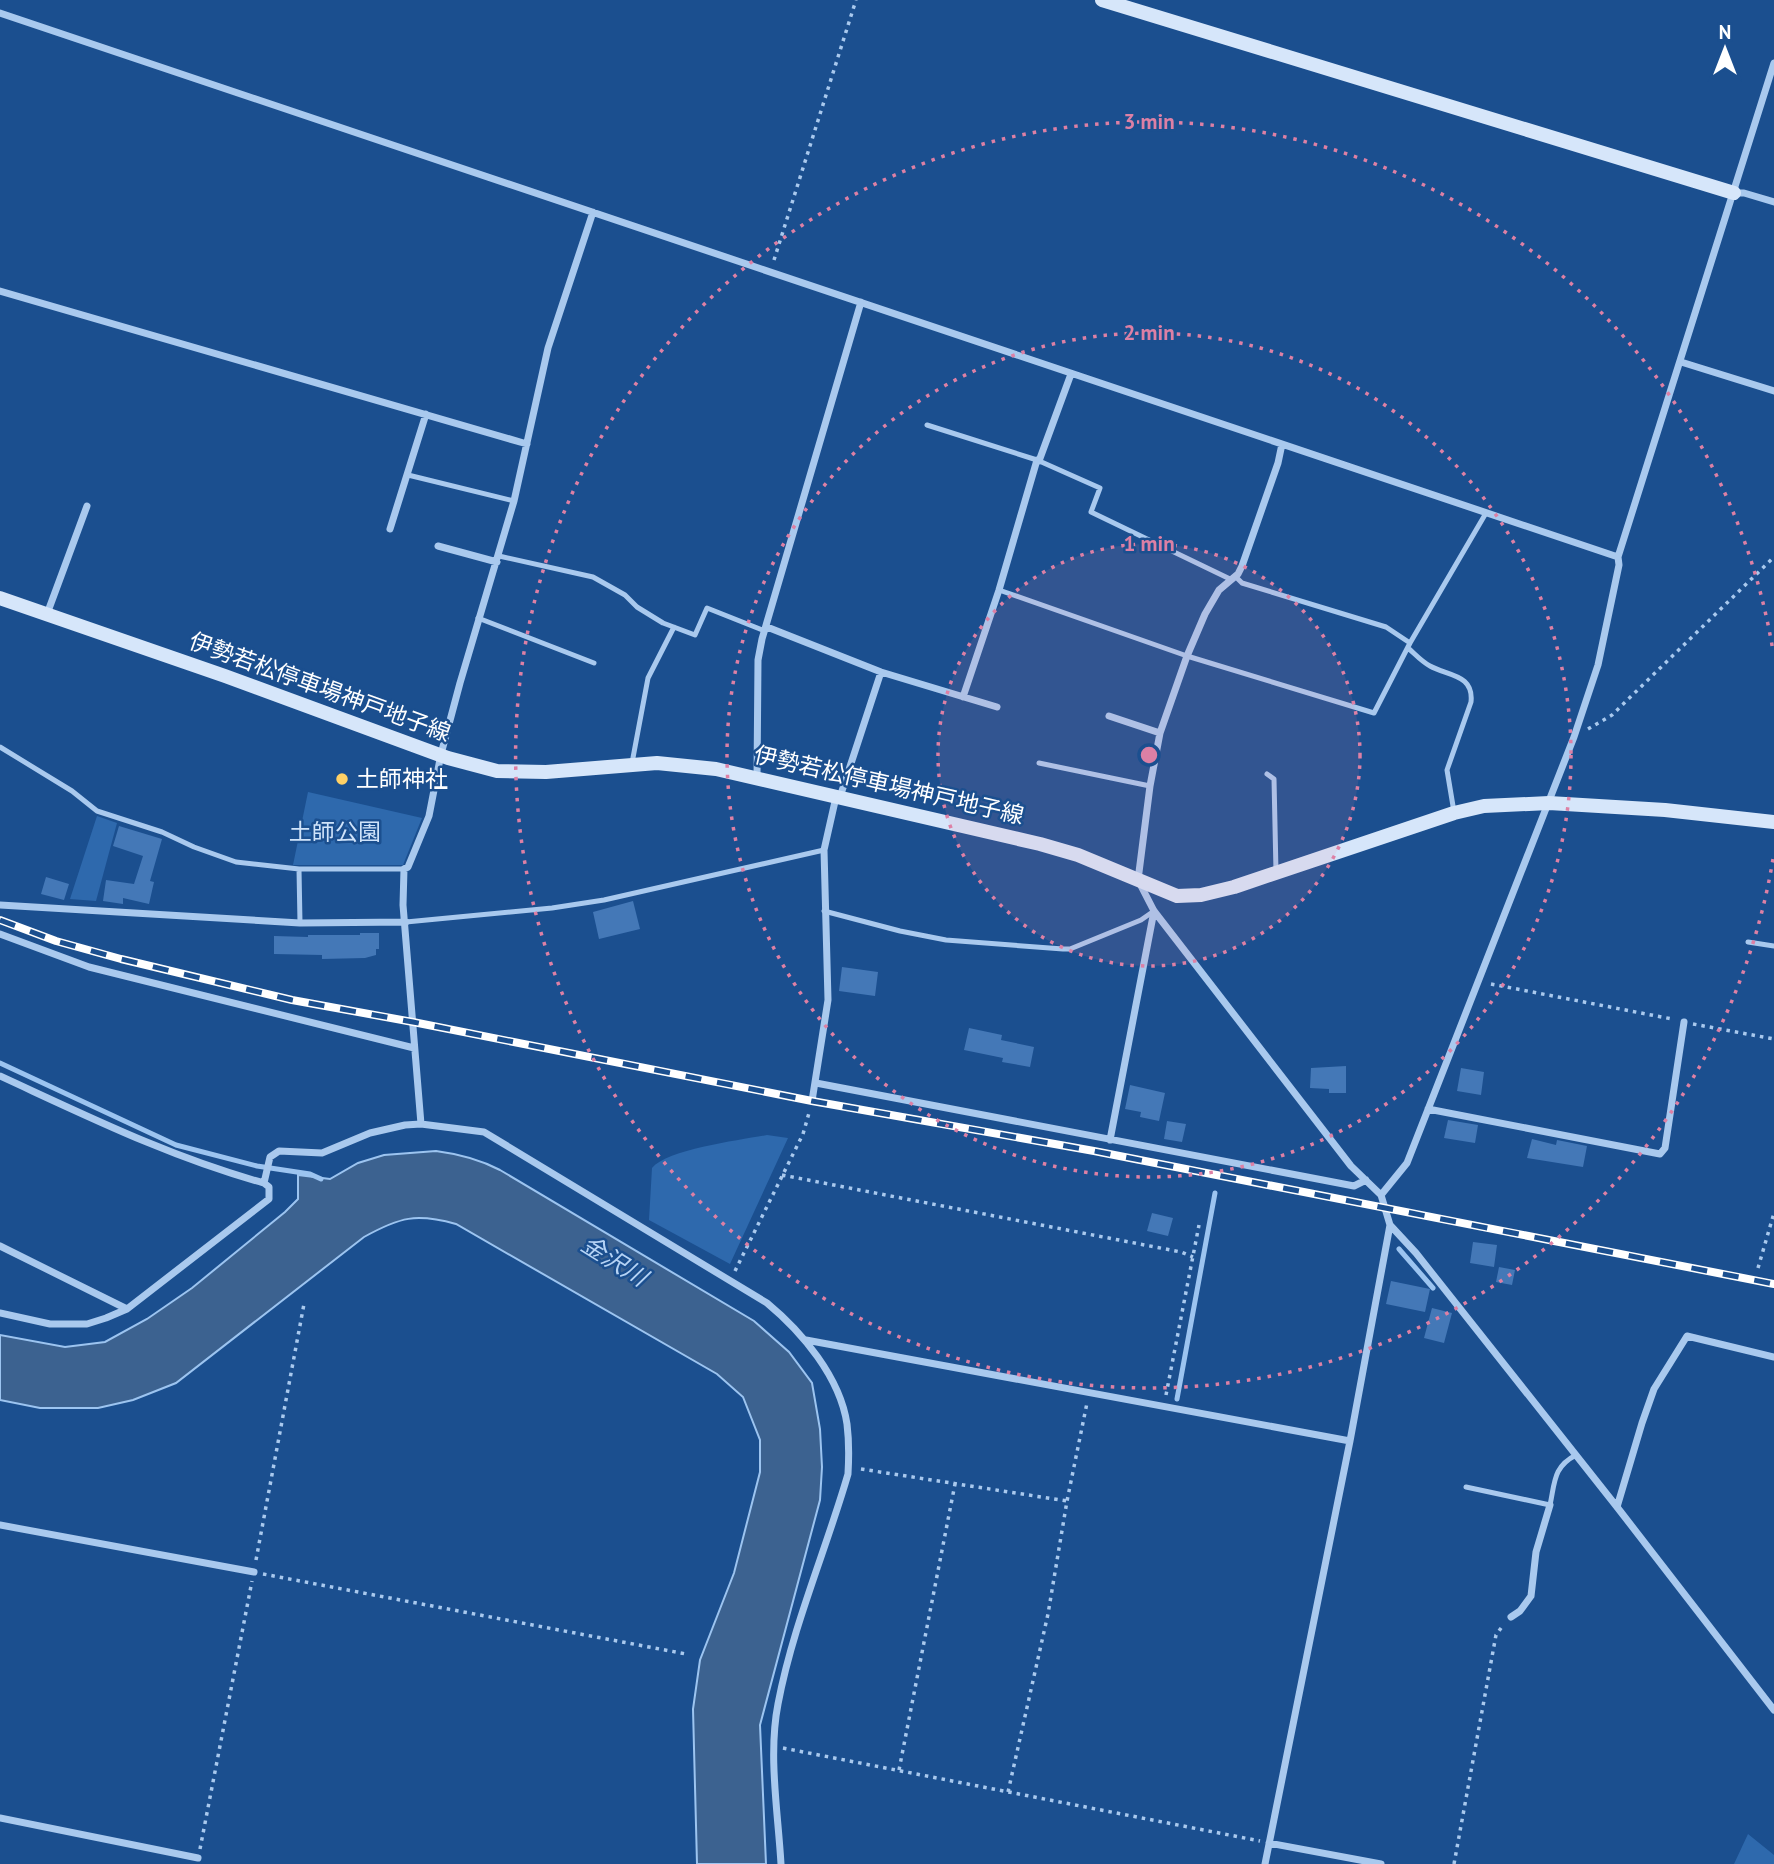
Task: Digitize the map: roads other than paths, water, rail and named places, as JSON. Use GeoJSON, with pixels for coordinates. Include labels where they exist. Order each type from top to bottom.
{"type":"FeatureCollection","features":[{"type":"Feature","properties":{"kind":"main road"},"geometry":{"type":"LineString","coordinates":[[1102,0],[1734,193]]}},
{"type":"Feature","properties":{"kind":"main road","name":"伊勢若松停車場神戸地子線"},"geometry":{"type":"LineString","coordinates":[[0,598],[448,758],[485,768],[514,773],[680,764],[716,769],[1040,844],[1079,855],[1177,896],[1201,895],[1454,813],[1484,806],[1549,803],[1665,810],[1774,822]]}},
{"type":"Feature","properties":{"kind":"street"},"geometry":{"type":"LineString","coordinates":[[0,13],[1618,557]]}},
{"type":"Feature","properties":{"kind":"street"},"geometry":{"type":"LineString","coordinates":[[1381,1195],[1406,1163],[1429,1109],[1574,737],[1598,665],[1619,565],[1618,557],[1774,63]]}},
{"type":"Feature","properties":{"kind":"street"},"geometry":{"type":"LineString","coordinates":[[1734,193],[1744,193],[1774,202]]}},
{"type":"Feature","properties":{"kind":"street"},"geometry":{"type":"LineString","coordinates":[[421,1124],[403,905],[404,869],[408,867],[429,816],[441,754],[478,618],[514,501],[548,348],[593,212]]}},
{"type":"Feature","properties":{"kind":"street"},"geometry":{"type":"LineString","coordinates":[[0,291],[527,444]]}},
{"type":"Feature","properties":{"kind":"street"},"geometry":{"type":"LineString","coordinates":[[757,778],[758,660],[797,513],[861,302]]}},
{"type":"Feature","properties":{"kind":"street"},"geometry":{"type":"LineString","coordinates":[[1681,362],[1774,391]]}},
{"type":"Feature","properties":{"kind":"street"},"geometry":{"type":"LineString","coordinates":[[963,697],[1038,461],[1071,374]]}},
{"type":"Feature","properties":{"kind":"street"},"geometry":{"type":"LineString","coordinates":[[390,529],[426,414]]}},
{"type":"Feature","properties":{"kind":"street"},"geometry":{"type":"LineString","coordinates":[[1282,444],[1278,463],[1242,566],[1219,590],[1186,656],[1160,733],[1138,880],[1154,911],[1292,1091],[1351,1166],[1381,1195],[1390,1224],[1576,1455],[1774,1710]]}},
{"type":"Feature","properties":{"kind":"street"},"geometry":{"type":"LineString","coordinates":[[47,615],[88,506]]}},
{"type":"Feature","properties":{"kind":"street"},"geometry":{"type":"LineString","coordinates":[[438,546],[498,559]]}},
{"type":"Feature","properties":{"kind":"street"},"geometry":{"type":"LineString","coordinates":[[766,629],[881,672],[997,707]]}},
{"type":"Feature","properties":{"kind":"street"},"geometry":{"type":"LineString","coordinates":[[812,1101],[828,1000],[824,850],[838,797],[881,672]]}},
{"type":"Feature","properties":{"kind":"street"},"geometry":{"type":"LineString","coordinates":[[1109,716],[1160,733]]}},
{"type":"Feature","properties":{"kind":"street"},"geometry":{"type":"LineString","coordinates":[[0,905],[300,923],[406,922]]}},
{"type":"Feature","properties":{"kind":"street"},"geometry":{"type":"LineString","coordinates":[[1110,1140],[1154,911]]}},
{"type":"Feature","properties":{"kind":"street"},"geometry":{"type":"LineString","coordinates":[[0,934],[89,967],[414,1048]]}},
{"type":"Feature","properties":{"kind":"street"},"geometry":{"type":"LineString","coordinates":[[1429,1109],[1660,1154],[1665,1149],[1684,1022]]}},
{"type":"Feature","properties":{"kind":"street"},"geometry":{"type":"LineString","coordinates":[[0,1076],[170,1153],[213,1169],[265,1179]]}},
{"type":"Feature","properties":{"kind":"street"},"geometry":{"type":"LineString","coordinates":[[816,1083],[1354,1186],[1366,1180]]}},
{"type":"Feature","properties":{"kind":"street"},"geometry":{"type":"LineString","coordinates":[[0,1313],[50,1324],[88,1324],[127,1309],[269,1199],[269,1187],[265,1179],[270,1157],[279,1151],[322,1153],[370,1133],[421,1124],[484,1132],[767,1303],[789,1321],[822,1363],[838,1395],[847,1422],[848,1467],[840,1500],[788,1661],[777,1706],[774,1746],[781,1864]]}},
{"type":"Feature","properties":{"kind":"street"},"geometry":{"type":"LineString","coordinates":[[1265,1864],[1350,1440],[1390,1224]]}},
{"type":"Feature","properties":{"kind":"street"},"geometry":{"type":"LineString","coordinates":[[0,1246],[127,1309]]}},
{"type":"Feature","properties":{"kind":"street"},"geometry":{"type":"LineString","coordinates":[[1617,1507],[1654,1389],[1688,1336],[1774,1357]]}},
{"type":"Feature","properties":{"kind":"street"},"geometry":{"type":"LineString","coordinates":[[806,1340],[1350,1440]]}},
{"type":"Feature","properties":{"kind":"street"},"geometry":{"type":"LineString","coordinates":[[1511,1617],[1520,1611],[1531,1596],[1536,1552],[1550,1505]]}},
{"type":"Feature","properties":{"kind":"street"},"geometry":{"type":"LineString","coordinates":[[0,1525],[254,1572]]}},
{"type":"Feature","properties":{"kind":"street"},"geometry":{"type":"LineString","coordinates":[[0,1818],[198,1858]]}},
{"type":"Feature","properties":{"kind":"street"},"geometry":{"type":"LineString","coordinates":[[1269,1843],[1381,1864]]}},
{"type":"Feature","properties":{"kind":"lane"},"geometry":{"type":"LineString","coordinates":[[927,425],[1038,461],[1100,488],[1091,512],[1242,583],[1385,627],[1430,666],[1455,675],[1468,685],[1472,693],[1447,770],[1454,813]]}},
{"type":"Feature","properties":{"kind":"lane"},"geometry":{"type":"LineString","coordinates":[[408,475],[514,501]]}},
{"type":"Feature","properties":{"kind":"lane"},"geometry":{"type":"LineString","coordinates":[[999,590],[1186,656],[1374,713],[1409,646],[1486,513]]}},
{"type":"Feature","properties":{"kind":"lane"},"geometry":{"type":"LineString","coordinates":[[498,559],[593,577],[625,594],[637,607],[663,624],[695,635],[707,608],[766,629]]}},
{"type":"Feature","properties":{"kind":"lane"},"geometry":{"type":"LineString","coordinates":[[478,618],[594,663]]}},
{"type":"Feature","properties":{"kind":"lane"},"geometry":{"type":"LineString","coordinates":[[632,765],[648,678],[674,627]]}},
{"type":"Feature","properties":{"kind":"lane"},"geometry":{"type":"LineString","coordinates":[[0,747],[72,791],[97,811],[162,832],[236,862],[299,869],[404,869]]}},
{"type":"Feature","properties":{"kind":"lane"},"geometry":{"type":"LineString","coordinates":[[1039,763],[1150,786]]}},
{"type":"Feature","properties":{"kind":"lane"},"geometry":{"type":"LineString","coordinates":[[1267,774],[1274,779],[1276,872]]}},
{"type":"Feature","properties":{"kind":"lane"},"geometry":{"type":"LineString","coordinates":[[406,922],[552,908],[604,900],[824,850]]}},
{"type":"Feature","properties":{"kind":"lane"},"geometry":{"type":"LineString","coordinates":[[299,869],[300,923]]}},
{"type":"Feature","properties":{"kind":"lane"},"geometry":{"type":"LineString","coordinates":[[824,911],[946,940],[1070,949],[1141,920],[1154,911]]}},
{"type":"Feature","properties":{"kind":"lane"},"geometry":{"type":"LineString","coordinates":[[1748,942],[1774,946]]}},
{"type":"Feature","properties":{"kind":"lane"},"geometry":{"type":"LineString","coordinates":[[1466,1487],[1550,1505],[1557,1469],[1563,1461],[1576,1455]]}},
{"type":"Feature","properties":{"kind":"water","name":"金沢川"},"geometry":{"type":"Polygon","coordinates":[[[436,1151],[469,1158],[500,1170],[754,1321],[789,1352],[812,1383],[820,1429],[820,1500],[760,1725],[766,1864],[697,1864],[693,1709],[700,1660],[734,1573],[760,1472],[760,1440],[743,1397],[717,1374],[456,1224],[419,1218],[398,1221],[364,1237],[176,1383],[133,1400],[98,1408],[40,1408],[0,1400],[0,1335],[65,1347],[105,1342],[147,1319],[192,1288],[285,1212],[298,1199],[298,1175],[330,1179],[358,1163],[384,1155],[436,1151]]]}},
{"type":"Feature","properties":{"kind":"waterway"},"geometry":{"type":"LineString","coordinates":[[0,1063],[176,1145],[257,1166],[310,1174],[321,1179]]}},
{"type":"Feature","properties":{"kind":"waterway"},"geometry":{"type":"LineString","coordinates":[[1177,1399],[1215,1193]]}},
{"type":"Feature","properties":{"kind":"waterway"},"geometry":{"type":"LineString","coordinates":[[1399,1249],[1433,1288]]}},
{"type":"Feature","properties":{"kind":"railway"},"geometry":{"type":"LineString","coordinates":[[0,920],[56,941],[121,959],[292,1000],[812,1101],[1094,1151],[1774,1284]]}},
{"type":"Feature","properties":{"kind":"place","name":"土師神社"},"geometry":{"type":"Point","coordinates":[342,779]}},
{"type":"Feature","properties":{"kind":"park label","name":"土師公園"},"geometry":{"type":"Point","coordinates":[335,832]}}]}
